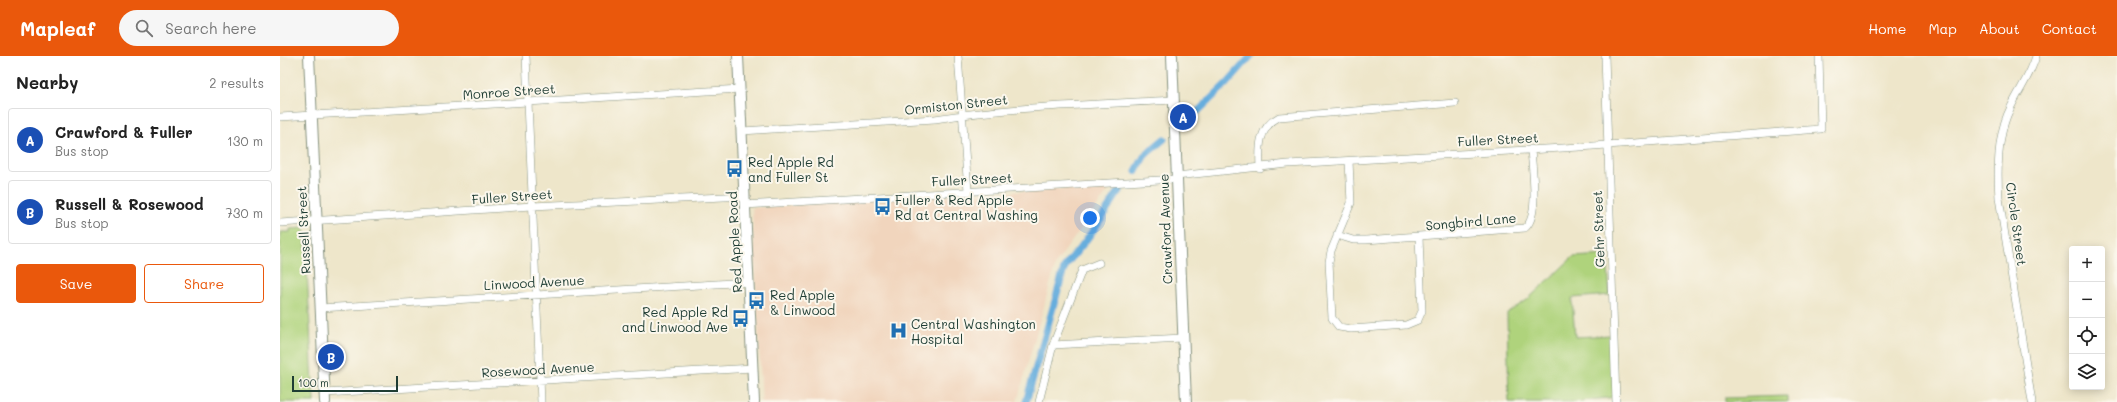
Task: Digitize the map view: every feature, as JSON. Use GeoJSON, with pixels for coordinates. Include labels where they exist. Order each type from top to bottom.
{"type":"FeatureCollection","features":[{"type":"Feature","properties":{"kind":"street","name":"Russell Street"},"geometry":{"type":"LineString","coordinates":[[309,56],[324,398]]}},
{"type":"Feature","properties":{"kind":"street"},"geometry":{"type":"LineString","coordinates":[[526,56],[532,206],[538,294],[541,402]]}},
{"type":"Feature","properties":{"kind":"street","name":"Red Apple Road"},"geometry":{"type":"LineString","coordinates":[[738,56],[754,402]]}},
{"type":"Feature","properties":{"kind":"street"},"geometry":{"type":"LineString","coordinates":[[958,56],[964,114],[968,191]]}},
{"type":"Feature","properties":{"kind":"street","name":"Crawford Avenue"},"geometry":{"type":"LineString","coordinates":[[1172,56],[1182,338],[1186,402]]}},
{"type":"Feature","properties":{"kind":"street","name":"Gehr Street"},"geometry":{"type":"LineString","coordinates":[[1604,56],[1616,402]]}},
{"type":"Feature","properties":{"kind":"street","name":"Fuller Street"},"geometry":{"type":"LineString","coordinates":[[280,223],[532,206],[745,201],[968,191],[1176,177],[1260,169],[1288,164],[1608,145],[1821,130],[1819,56]]}},
{"type":"Feature","properties":{"kind":"street","name":"Circle Street"},"geometry":{"type":"LineString","coordinates":[[2032,402],[1999,198],[1998,169],[2005,120],[2032,70],[2036,56]]}},
{"type":"Feature","properties":{"kind":"street","name":"Monroe Street"},"geometry":{"type":"LineString","coordinates":[[280,117],[740,89]]}},
{"type":"Feature","properties":{"kind":"street","name":"Ormiston Street"},"geometry":{"type":"LineString","coordinates":[[742,131],[935,119],[964,114],[1173,100]]}},
{"type":"Feature","properties":{"kind":"street"},"geometry":{"type":"LineString","coordinates":[[1260,169],[1260,138],[1270,122],[1279,117],[1454,103]]}},
{"type":"Feature","properties":{"kind":"street","name":"Songbird Lane"},"geometry":{"type":"LineString","coordinates":[[1337,235],[1359,240],[1419,237],[1525,228],[1531,222],[1534,210],[1531,149]]}},
{"type":"Feature","properties":{"kind":"street"},"geometry":{"type":"LineString","coordinates":[[1349,161],[1351,203],[1329,256],[1332,318],[1339,327],[1351,329],[1406,325],[1418,320],[1422,310],[1419,237]]}},
{"type":"Feature","properties":{"kind":"street"},"geometry":{"type":"LineString","coordinates":[[1039,402],[1053,345],[1082,270],[1099,263]]}},
{"type":"Feature","properties":{"kind":"street","name":"Linwood Avenue"},"geometry":{"type":"LineString","coordinates":[[320,308],[749,282]]}},
{"type":"Feature","properties":{"kind":"street"},"geometry":{"type":"LineString","coordinates":[[1053,345],[1182,338]]}},
{"type":"Feature","properties":{"kind":"street","name":"Rosewood Avenue"},"geometry":{"type":"LineString","coordinates":[[324,398],[541,381],[753,368]]}},
{"type":"Feature","properties":{"kind":"shaded area","name":"Central Washington Hospital"},"geometry":{"type":"Polygon","coordinates":[[[1112,186],[1056,263],[1017,402],[762,402],[752,208],[1112,186]]]}},
{"type":"Feature","properties":{"kind":"green space"},"geometry":{"type":"Polygon","coordinates":[[[303,228],[305,233],[314,402],[280,402],[280,232],[290,232],[290,229],[303,228]]]}},
{"type":"Feature","properties":{"kind":"green space"},"geometry":{"type":"Polygon","coordinates":[[[1607,255],[1610,295],[1572,298],[1575,337],[1612,335],[1615,397],[1574,402],[1509,402],[1507,313],[1527,300],[1573,257],[1607,255]]]}},
{"type":"Feature","properties":{"kind":"green space"},"geometry":{"type":"Polygon","coordinates":[[[1787,396],[1787,402],[1725,402],[1725,398],[1787,396]]]}},
{"type":"Feature","properties":{"kind":"waterway"},"geometry":{"type":"LineString","coordinates":[[1186,123],[1227,83],[1251,56]]}},
{"type":"Feature","properties":{"kind":"waterway"},"geometry":{"type":"LineString","coordinates":[[1136,171],[1145,155],[1164,139]]}},
{"type":"Feature","properties":{"kind":"waterway"},"geometry":{"type":"LineString","coordinates":[[1026,402],[1064,269],[1095,228],[1120,190]]}},
{"type":"Feature","properties":{"kind":"place","name":"Crawford & Fuller"},"geometry":{"type":"Point","coordinates":[1183,117]}},
{"type":"Feature","properties":{"kind":"place","name":"Red Apple Rd and Fuller St"},"geometry":{"type":"Point","coordinates":[735,168]}},
{"type":"Feature","properties":{"kind":"place","name":"Fuller & Red Apple Rd at Central Washing"},"geometry":{"type":"Point","coordinates":[882,206]}},
{"type":"Feature","properties":{"kind":"place","name":"Red Apple & Linwood"},"geometry":{"type":"Point","coordinates":[757,301]}},
{"type":"Feature","properties":{"kind":"place","name":"Red Apple Rd and Linwood Ave"},"geometry":{"type":"Point","coordinates":[741,318]}},
{"type":"Feature","properties":{"kind":"place","name":"Central Washington Hospital"},"geometry":{"type":"Point","coordinates":[898,330]}},
{"type":"Feature","properties":{"kind":"place","name":"Russell & Rosewood"},"geometry":{"type":"Point","coordinates":[331,357]}}]}
